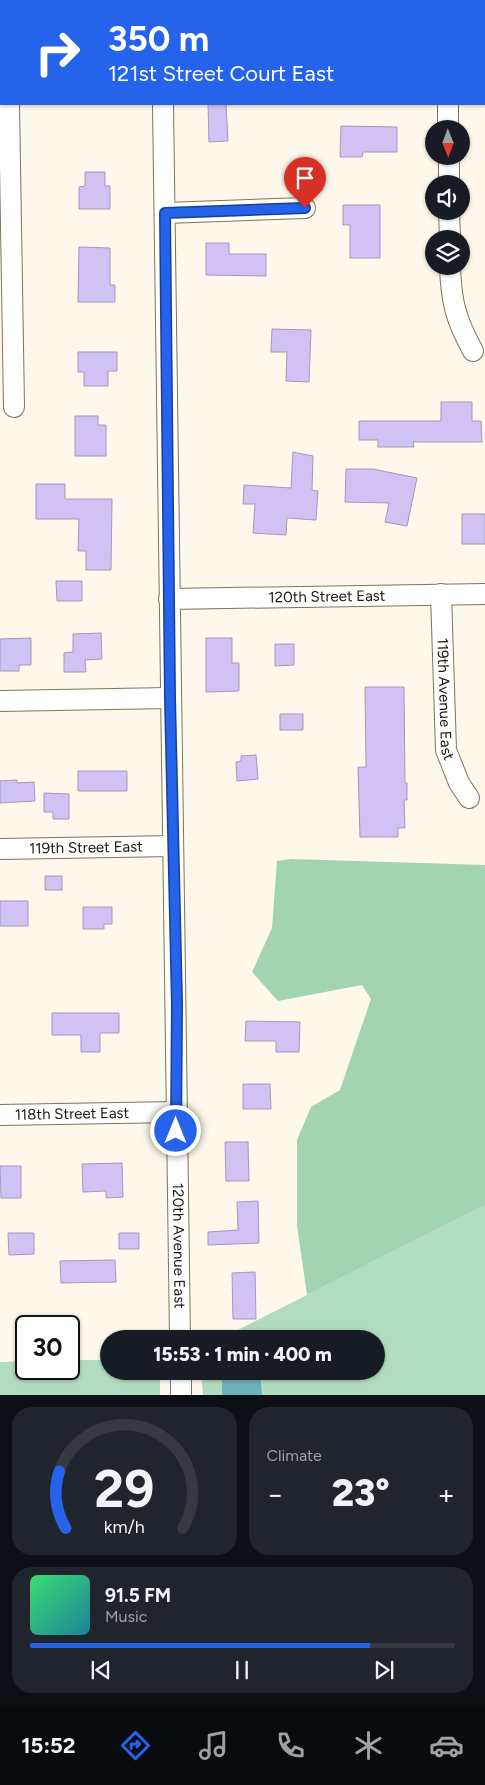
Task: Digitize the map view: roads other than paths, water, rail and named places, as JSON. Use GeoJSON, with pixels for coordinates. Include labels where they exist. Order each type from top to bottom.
{"type":"FeatureCollection","features":[{"type":"Feature","properties":{"kind":"street"},"geometry":{"type":"LineString","coordinates":[[9,105],[14,406]]}},
{"type":"Feature","properties":{"kind":"street","name":"120th Avenue East"},"geometry":{"type":"LineString","coordinates":[[163,105],[170,698],[177,1004],[176,1112],[180,1330]]}},
{"type":"Feature","properties":{"kind":"street"},"geometry":{"type":"LineString","coordinates":[[448,105],[448,120]]}},
{"type":"Feature","properties":{"kind":"street"},"geometry":{"type":"LineString","coordinates":[[165,213],[305,208]]}},
{"type":"Feature","properties":{"kind":"street"},"geometry":{"type":"LineString","coordinates":[[450,275],[454,306],[463,333],[473,351]]}},
{"type":"Feature","properties":{"kind":"street","name":"119th Avenue East"},"geometry":{"type":"LineString","coordinates":[[441,594],[446,750],[459,783],[469,798]]}},
{"type":"Feature","properties":{"kind":"street","name":"120th Street East"},"geometry":{"type":"LineString","coordinates":[[169,599],[485,594]]}},
{"type":"Feature","properties":{"kind":"street"},"geometry":{"type":"LineString","coordinates":[[0,701],[170,698]]}},
{"type":"Feature","properties":{"kind":"street","name":"119th Street East"},"geometry":{"type":"LineString","coordinates":[[0,849],[173,846]]}},
{"type":"Feature","properties":{"kind":"street","name":"118th Street East"},"geometry":{"type":"LineString","coordinates":[[0,1116],[176,1112]]}},
{"type":"Feature","properties":{"kind":"street"},"geometry":{"type":"LineString","coordinates":[[181,1380],[181,1395]]}},
{"type":"Feature","properties":{"kind":"water"},"geometry":{"type":"Polygon","coordinates":[[[222,1380],[261,1380],[262,1395],[222,1395],[222,1380]]]}}]}
